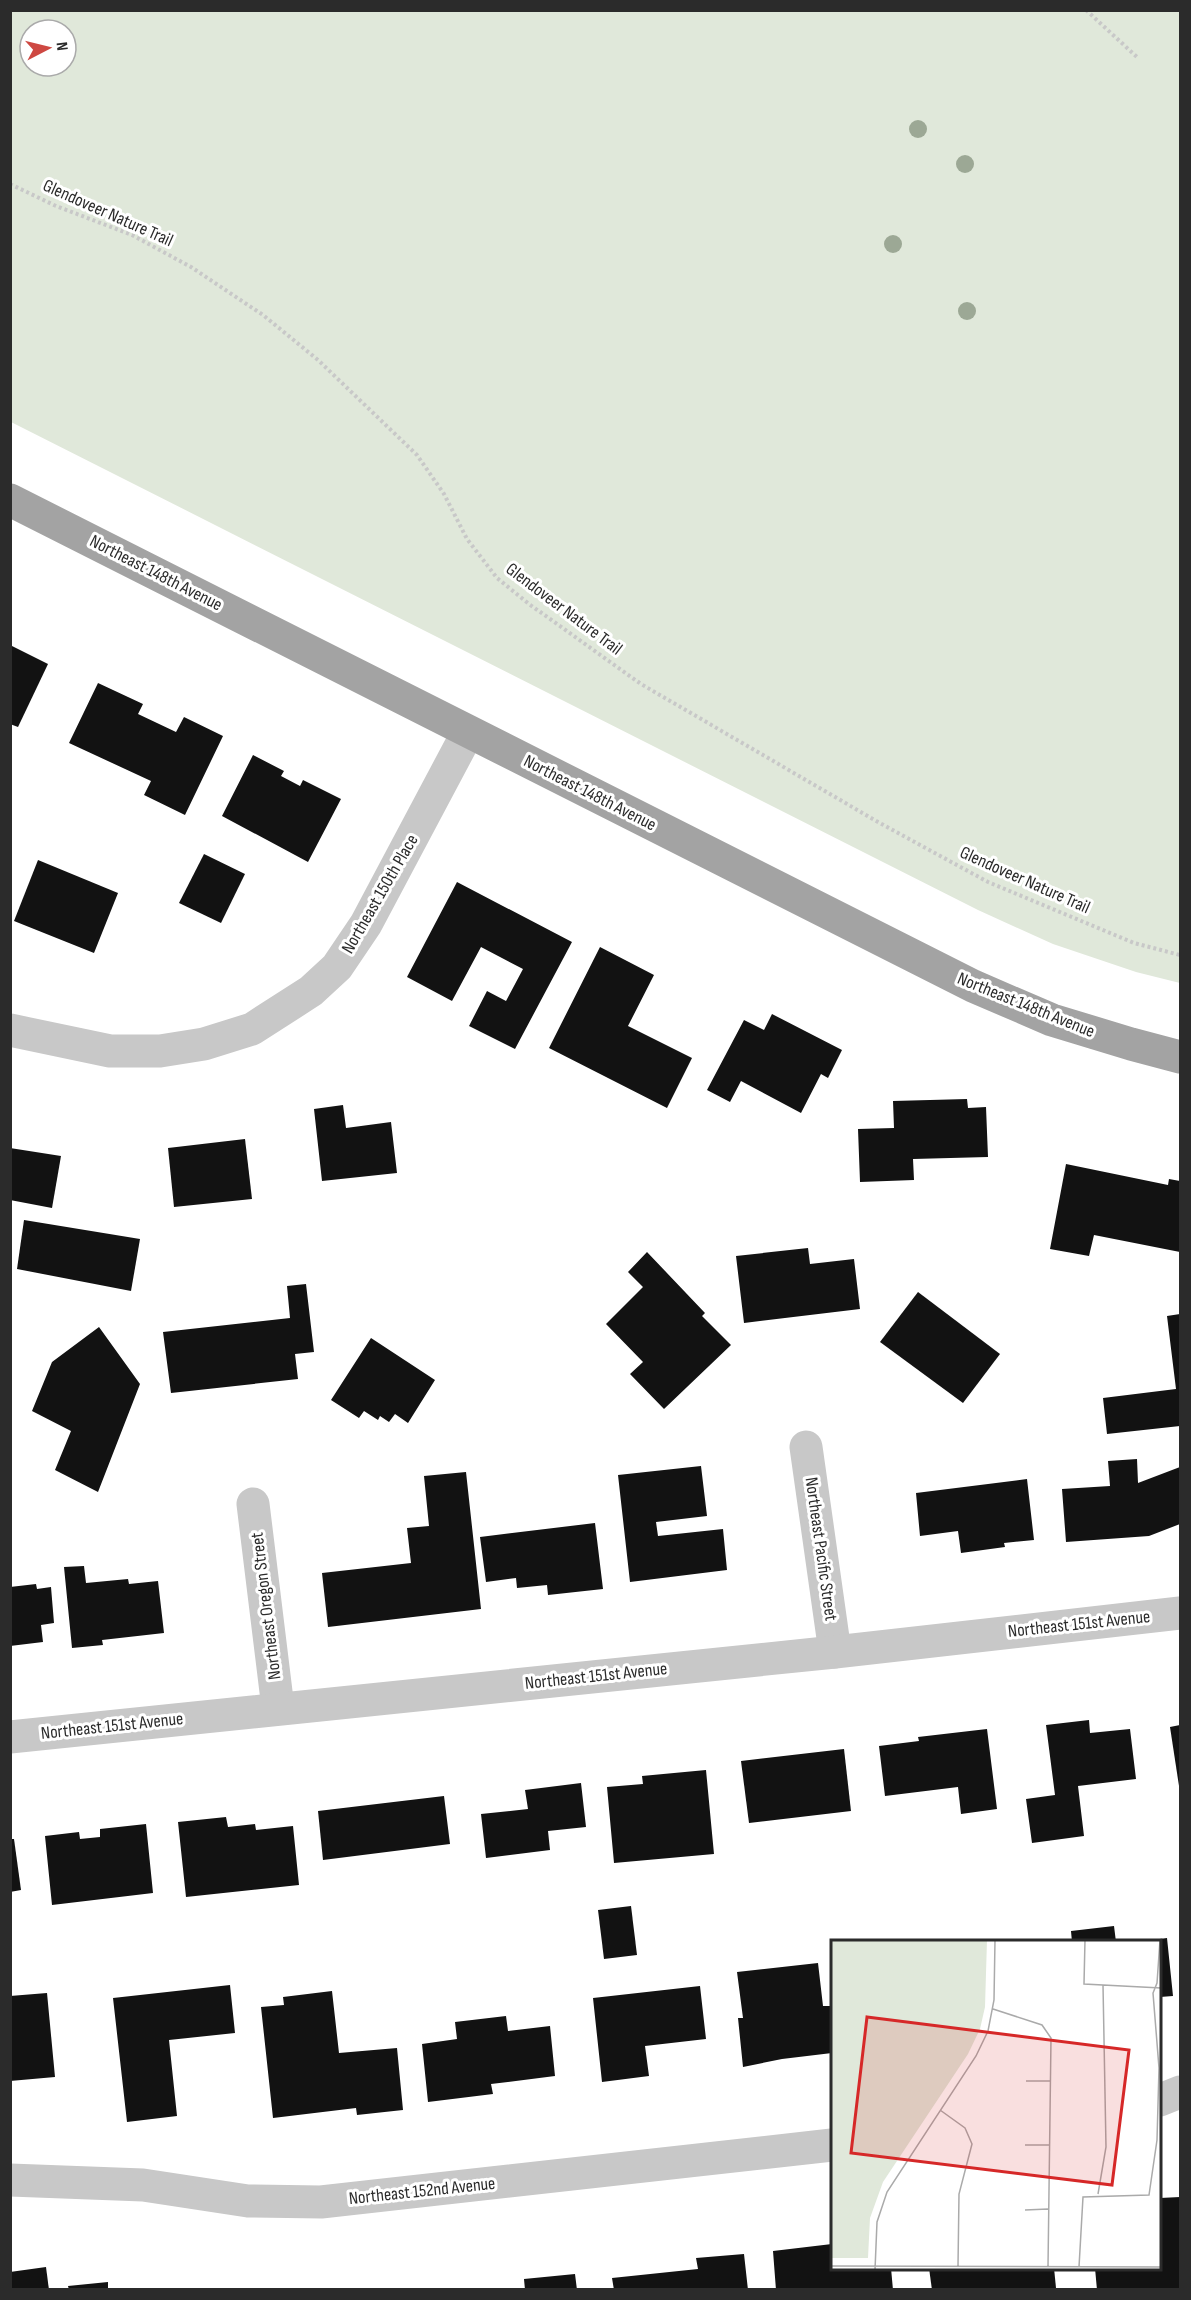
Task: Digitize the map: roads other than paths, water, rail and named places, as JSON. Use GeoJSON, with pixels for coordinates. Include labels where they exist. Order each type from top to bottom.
{"type":"FeatureCollection","features":[{"type":"Feature","properties":{"kind":"main road","name":"Northeast 148th Avenue"},"geometry":{"type":"LineString","coordinates":[[10,500],[973,986],[1052,1020],[1180,1057]]}},
{"type":"Feature","properties":{"kind":"street","name":"Northeast 150th Place"},"geometry":{"type":"LineString","coordinates":[[10,1030],[111,1051],[160,1051],[204,1044],[252,1029],[311,991],[337,967],[366,924],[468,732]]}},
{"type":"Feature","properties":{"kind":"street","name":"Northeast Pacific Street"},"geometry":{"type":"LineString","coordinates":[[806,1447],[835,1652]]}},
{"type":"Feature","properties":{"kind":"street","name":"Northeast Oregon Street"},"geometry":{"type":"LineString","coordinates":[[253,1504],[278,1708]]}},
{"type":"Feature","properties":{"kind":"street","name":"Northeast 151st Avenue"},"geometry":{"type":"LineString","coordinates":[[10,1737],[835,1652],[1180,1613]]}},
{"type":"Feature","properties":{"kind":"street"},"geometry":{"type":"LineString","coordinates":[[1161,2100],[1180,2092]]}},
{"type":"Feature","properties":{"kind":"street","name":"Northeast 152nd Avenue"},"geometry":{"type":"LineString","coordinates":[[10,2180],[143,2185],[248,2201],[321,2202],[831,2145]]}}]}
